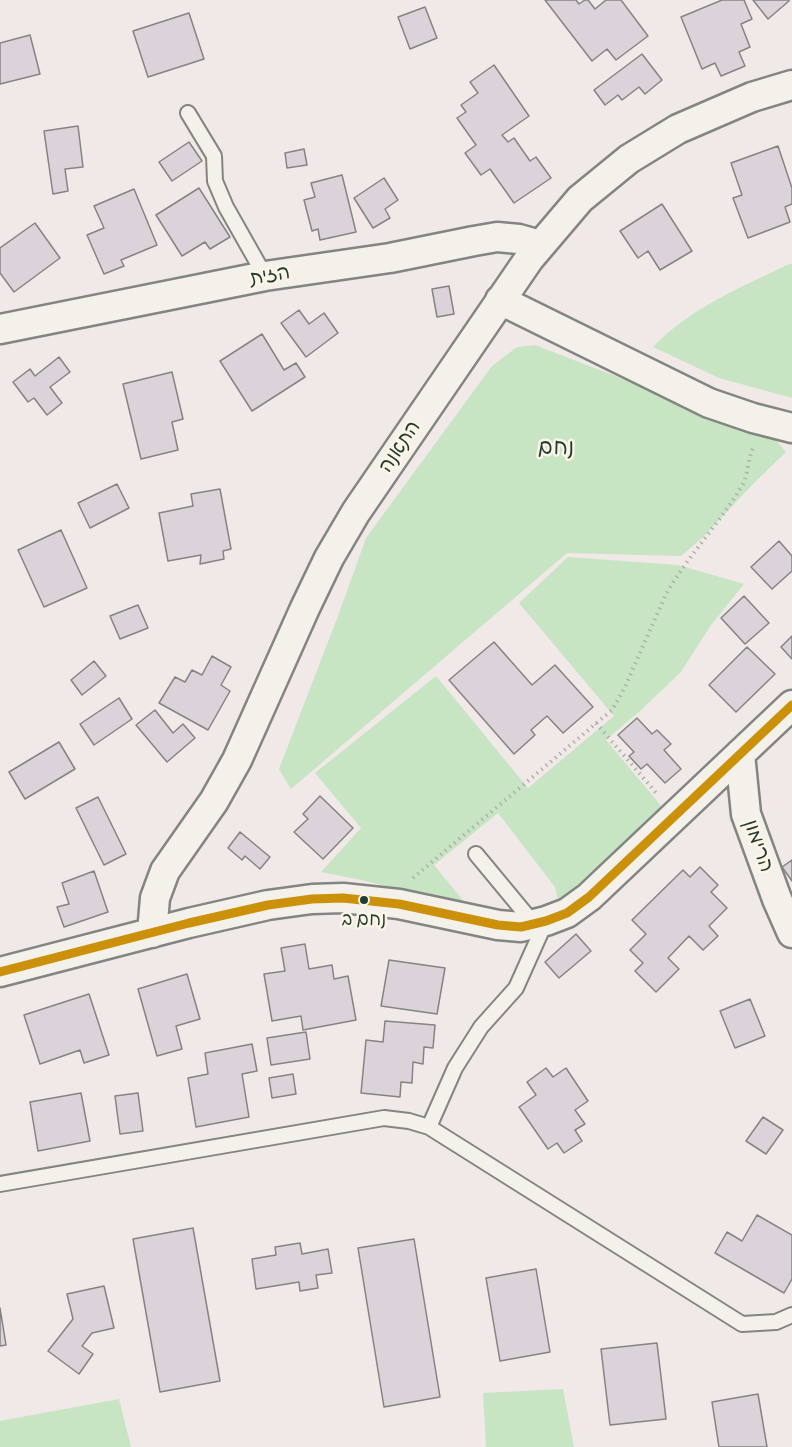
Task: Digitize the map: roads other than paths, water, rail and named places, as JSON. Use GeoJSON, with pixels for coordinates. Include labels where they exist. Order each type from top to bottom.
{"type":"FeatureCollection","features":[{"type":"Feature","properties":{"kind":"street","name":"התאנה"},"geometry":{"type":"LineString","coordinates":[[152,933],[155,898],[165,871],[214,801],[237,760],[329,558],[356,512],[529,259],[580,199],[629,159],[678,129],[752,97],[792,85]]}},
{"type":"Feature","properties":{"kind":"street","name":"הזית"},"geometry":{"type":"LineString","coordinates":[[0,329],[265,276],[390,258],[496,237],[519,239],[540,245]]}},
{"type":"Feature","properties":{"kind":"street"},"geometry":{"type":"LineString","coordinates":[[500,300],[709,403],[780,425]]}},
{"type":"Feature","properties":{"kind":"street"},"geometry":{"type":"LineString","coordinates":[[0,972],[268,905],[312,899],[343,898],[399,904],[498,925],[521,927],[540,923],[567,913],[589,897],[792,705]]}},
{"type":"Feature","properties":{"kind":"street","name":"הרימון"},"geometry":{"type":"LineString","coordinates":[[740,754],[746,814],[792,933]]}},
{"type":"Feature","properties":{"kind":"lane"},"geometry":{"type":"LineString","coordinates":[[188,113],[214,156],[215,181],[226,207],[265,276]]}},
{"type":"Feature","properties":{"kind":"lane"},"geometry":{"type":"LineString","coordinates":[[429,1127],[460,1060],[481,1027],[516,988],[540,923],[476,854]]}},
{"type":"Feature","properties":{"kind":"lane"},"geometry":{"type":"LineString","coordinates":[[0,1184],[384,1118],[409,1121],[429,1127],[742,1324],[776,1322],[792,1315]]}},
{"type":"Feature","properties":{"kind":"place","name":"נחם ב"},"geometry":{"type":"Point","coordinates":[364,900]}},
{"type":"Feature","properties":{"kind":"district","name":"נחם"},"geometry":{"type":"Point","coordinates":[556,448]}}]}
